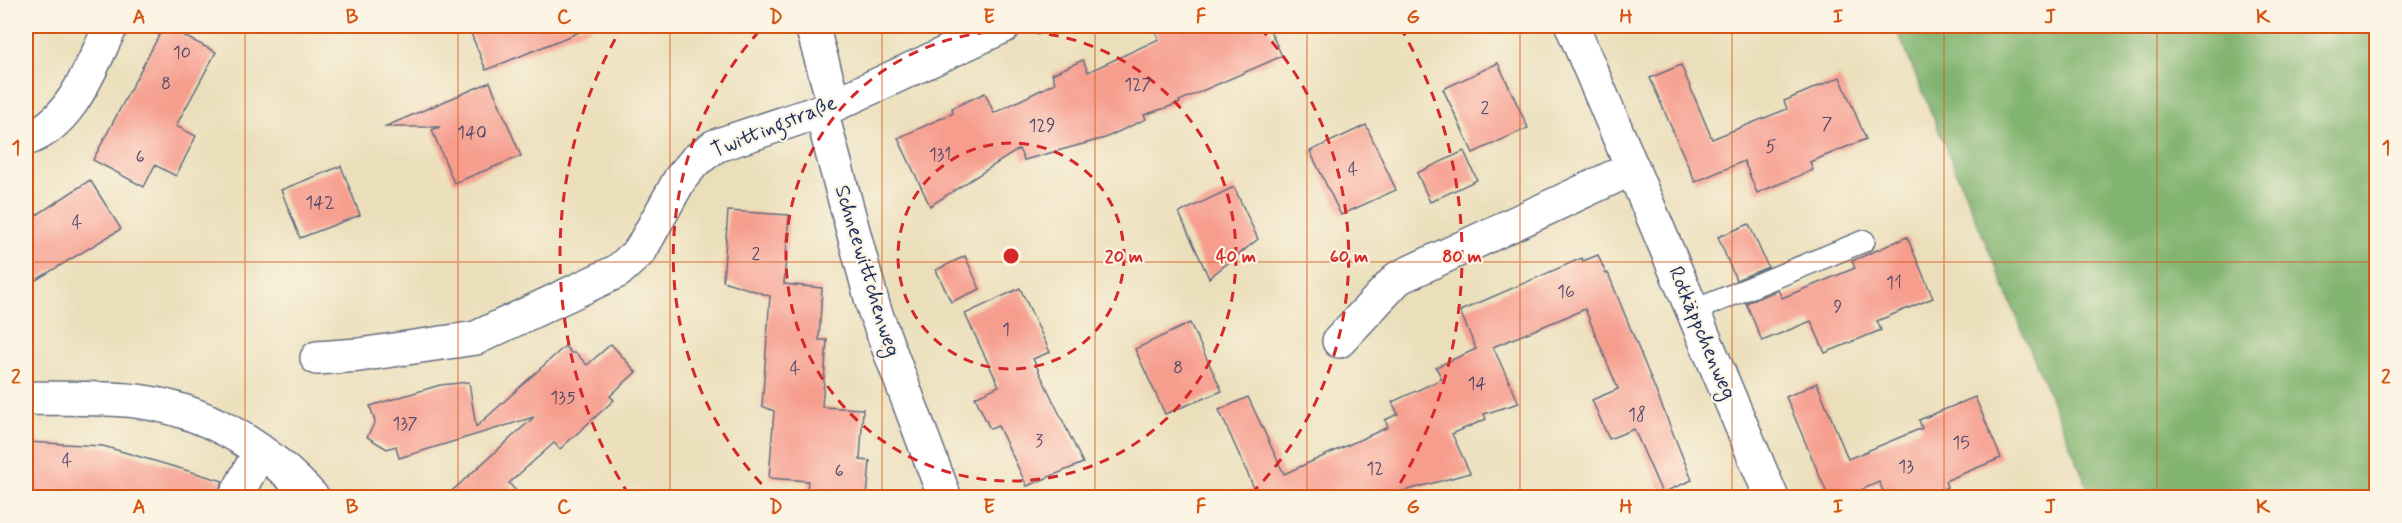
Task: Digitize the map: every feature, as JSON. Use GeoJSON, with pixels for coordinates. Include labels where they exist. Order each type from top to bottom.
{"type":"FeatureCollection","features":[{"type":"Feature","properties":{"kind":"street"},"geometry":{"type":"LineString","coordinates":[[26,140],[56,123],[75,96],[111,26]]}},
{"type":"Feature","properties":{"kind":"street","name":"Schneewittchenweg"},"geometry":{"type":"LineString","coordinates":[[812,26],[827,107],[874,309],[945,498]]}},
{"type":"Feature","properties":{"kind":"street","name":"Twittingstraße"},"geometry":{"type":"LineString","coordinates":[[317,358],[379,353],[476,338],[618,271],[640,250],[680,179],[694,161],[715,146],[827,107],[1004,26]]}},
{"type":"Feature","properties":{"kind":"street","name":"Rotkäppchenweg"},"geometry":{"type":"LineString","coordinates":[[1572,26],[1772,498]]}},
{"type":"Feature","properties":{"kind":"street"},"geometry":{"type":"LineString","coordinates":[[1339,341],[1398,278],[1633,168]]}},
{"type":"Feature","properties":{"kind":"street"},"geometry":{"type":"LineString","coordinates":[[26,398],[136,401],[184,411],[239,435],[296,479],[313,498]]}},
{"type":"Feature","properties":{"kind":"street"},"geometry":{"type":"LineString","coordinates":[[235,498],[260,451]]}},
{"type":"Feature","properties":{"kind":"lane"},"geometry":{"type":"LineString","coordinates":[[1693,311],[1864,241]]}},
{"type":"Feature","properties":{"kind":"green space"},"geometry":{"type":"Polygon","coordinates":[[[1881,26],[2376,26],[2376,497],[2092,497],[1897,30],[1885,34],[1881,26]]]}},
{"type":"Feature","properties":{"kind":"building"},"geometry":{"type":"Polygon","coordinates":[[[164,26],[216,52],[176,126],[196,136],[176,176],[155,165],[144,187],[93,160],[164,26]]]}},
{"type":"Feature","properties":{"kind":"building"},"geometry":{"type":"Polygon","coordinates":[[[468,26],[592,26],[592,27],[486,70],[468,26]]]}},
{"type":"Feature","properties":{"kind":"building"},"geometry":{"type":"Polygon","coordinates":[[[1152,26],[1268,26],[1282,56],[1179,101],[1180,103],[1144,115],[1146,119],[1105,138],[1024,160],[1019,149],[930,206],[898,138],[953,113],[952,108],[985,93],[994,113],[1055,83],[1052,74],[1083,60],[1088,72],[1159,39],[1152,26]]]}},
{"type":"Feature","properties":{"kind":"building"},"geometry":{"type":"Polygon","coordinates":[[[1498,63],[1528,128],[1473,153],[1443,89],[1498,63]]]}},
{"type":"Feature","properties":{"kind":"building"},"geometry":{"type":"Polygon","coordinates":[[[1681,65],[1712,139],[1787,109],[1784,101],[1840,77],[1866,139],[1810,162],[1813,170],[1757,193],[1744,161],[1695,182],[1650,78],[1681,65]]]}},
{"type":"Feature","properties":{"kind":"building"},"geometry":{"type":"Polygon","coordinates":[[[490,82],[521,156],[454,183],[432,130],[440,127],[384,127],[490,82]]]}},
{"type":"Feature","properties":{"kind":"building"},"geometry":{"type":"Polygon","coordinates":[[[1366,125],[1396,190],[1341,215],[1310,151],[1366,125]]]}},
{"type":"Feature","properties":{"kind":"building"},"geometry":{"type":"Polygon","coordinates":[[[1464,151],[1477,180],[1430,202],[1417,173],[1464,151]]]}},
{"type":"Feature","properties":{"kind":"building"},"geometry":{"type":"Polygon","coordinates":[[[341,166],[360,215],[300,238],[281,190],[341,166]]]}},
{"type":"Feature","properties":{"kind":"building"},"geometry":{"type":"Polygon","coordinates":[[[90,180],[121,229],[26,286],[26,222],[90,180]]]}},
{"type":"Feature","properties":{"kind":"building"},"geometry":{"type":"Polygon","coordinates":[[[1234,187],[1258,239],[1209,278],[1179,213],[1234,187]]]}},
{"type":"Feature","properties":{"kind":"building"},"geometry":{"type":"Polygon","coordinates":[[[728,211],[789,215],[784,284],[822,288],[819,340],[827,340],[822,407],[863,409],[860,460],[870,461],[867,498],[806,498],[808,481],[769,478],[774,411],[762,406],[770,296],[723,281],[728,211]]]}},
{"type":"Feature","properties":{"kind":"building"},"geometry":{"type":"Polygon","coordinates":[[[1749,224],[1768,267],[1736,280],[1718,237],[1749,224]]]}},
{"type":"Feature","properties":{"kind":"building"},"geometry":{"type":"Polygon","coordinates":[[[1907,237],[1933,298],[1877,321],[1881,330],[1825,353],[1811,321],[1762,341],[1746,303],[1778,290],[1782,298],[1855,268],[1852,261],[1907,237]]]}},
{"type":"Feature","properties":{"kind":"building"},"geometry":{"type":"Polygon","coordinates":[[[1598,255],[1606,274],[1608,273],[1692,480],[1662,493],[1634,429],[1609,439],[1592,400],[1618,389],[1585,309],[1493,347],[1519,403],[1484,414],[1486,419],[1452,434],[1470,473],[1400,492],[1388,498],[1232,498],[1254,488],[1219,410],[1248,397],[1284,474],[1388,427],[1385,420],[1398,414],[1392,402],[1442,379],[1436,367],[1476,349],[1460,311],[1582,258],[1583,261],[1598,255]]]}},
{"type":"Feature","properties":{"kind":"building"},"geometry":{"type":"Polygon","coordinates":[[[965,256],[980,289],[951,302],[936,270],[965,256]]]}},
{"type":"Feature","properties":{"kind":"building"},"geometry":{"type":"Polygon","coordinates":[[[1020,288],[1050,352],[1033,359],[1083,463],[1027,486],[998,426],[990,429],[975,397],[999,386],[965,314],[1020,288]]]}},
{"type":"Feature","properties":{"kind":"building"},"geometry":{"type":"Polygon","coordinates":[[[1190,323],[1222,391],[1165,414],[1135,349],[1190,323]]]}},
{"type":"Feature","properties":{"kind":"building"},"geometry":{"type":"Polygon","coordinates":[[[611,344],[636,372],[610,396],[614,400],[560,449],[554,443],[509,483],[522,498],[444,498],[534,417],[399,458],[396,446],[387,449],[367,437],[375,422],[370,406],[440,385],[469,382],[476,427],[565,346],[571,353],[576,353],[587,365],[611,344]]]}},
{"type":"Feature","properties":{"kind":"building"},"geometry":{"type":"Polygon","coordinates":[[[1817,383],[1848,459],[1922,428],[1919,420],[1975,397],[2001,458],[1945,481],[1947,487],[1922,498],[1886,498],[1879,482],[1843,498],[1829,498],[1786,397],[1817,383]]]}},
{"type":"Feature","properties":{"kind":"building"},"geometry":{"type":"Polygon","coordinates":[[[26,442],[103,446],[223,481],[216,498],[26,498],[26,442]]]}}]}
